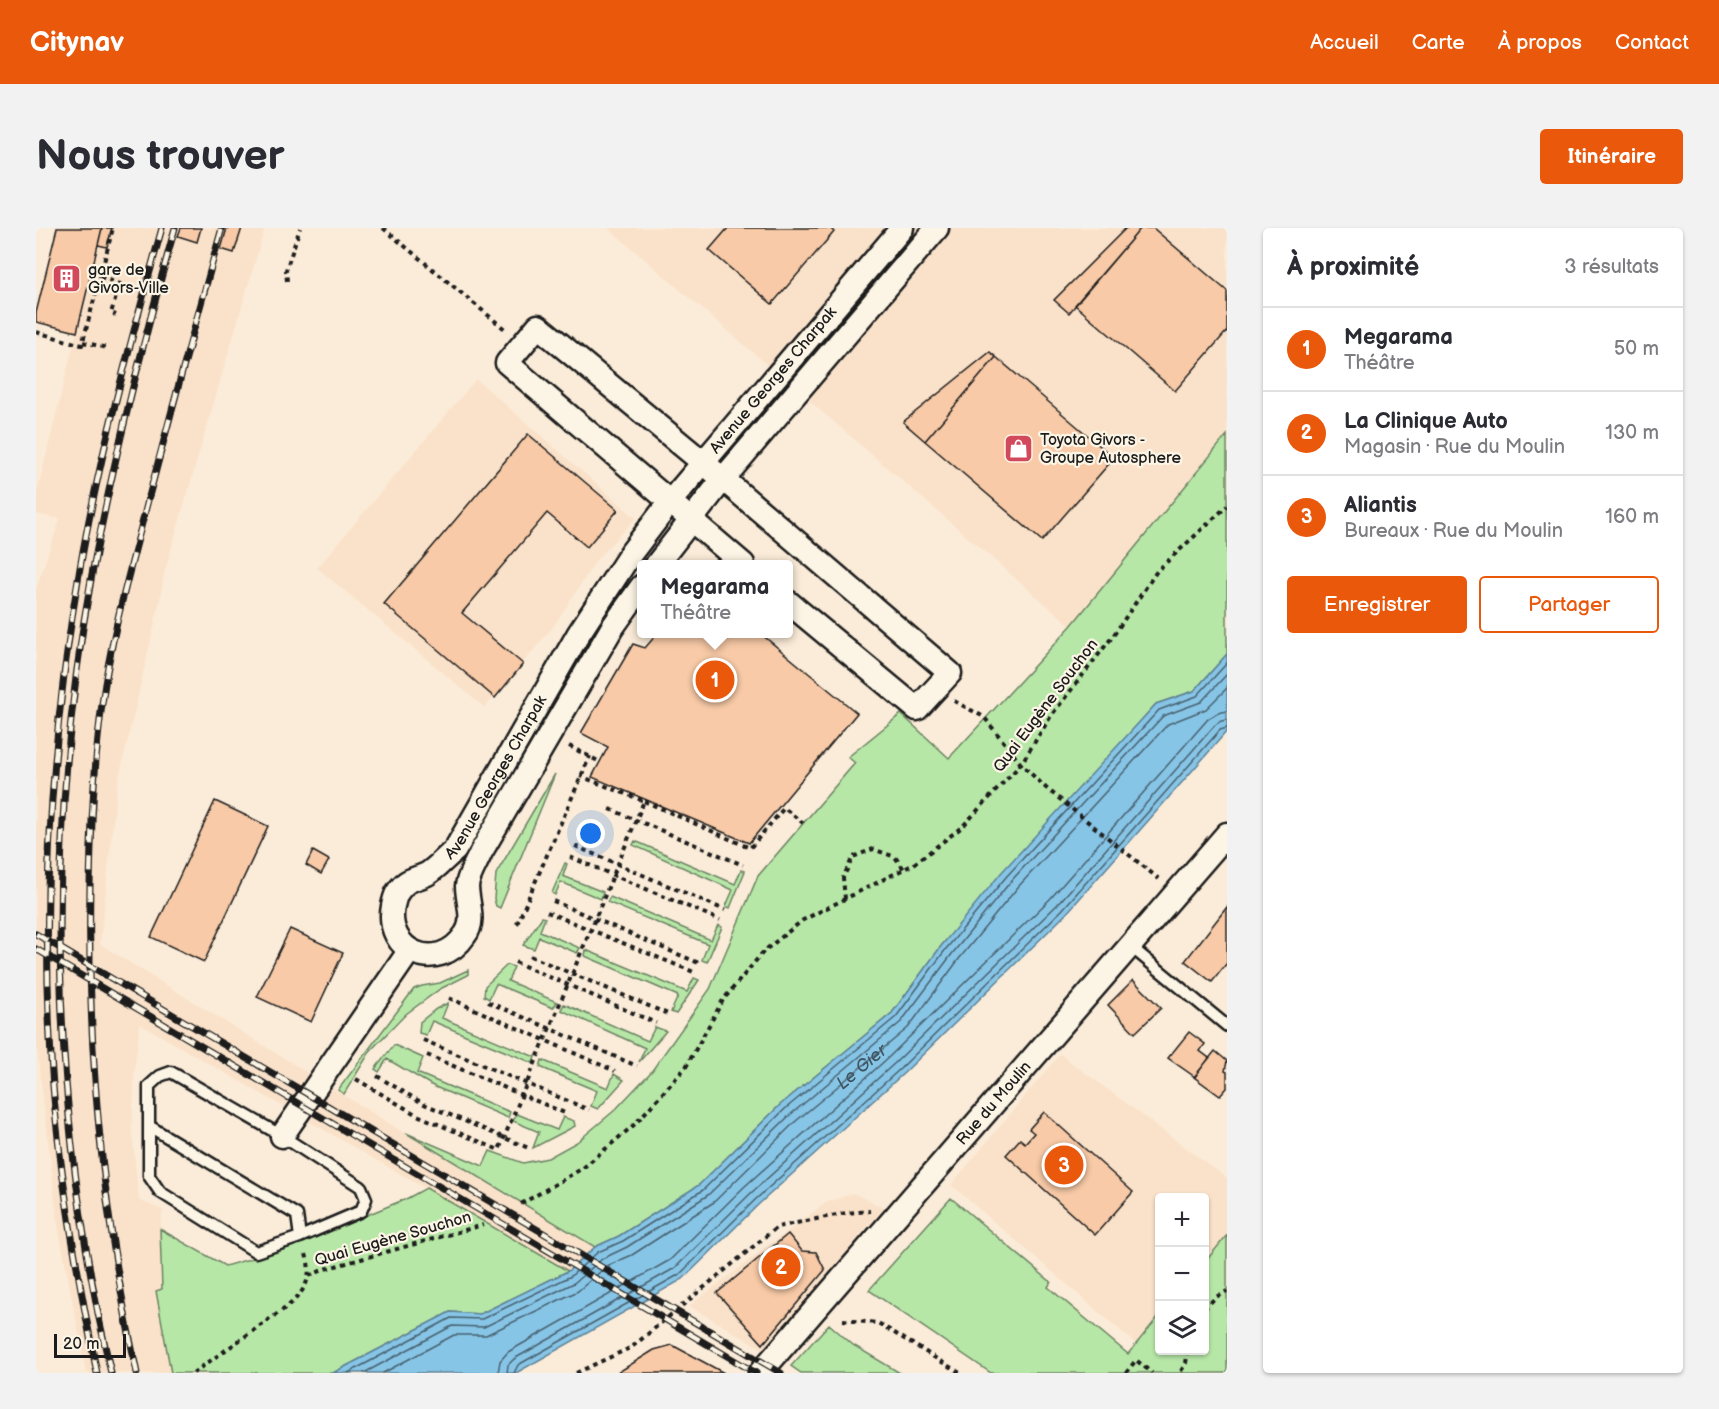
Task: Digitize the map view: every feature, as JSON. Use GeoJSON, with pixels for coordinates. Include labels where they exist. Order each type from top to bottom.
{"type":"FeatureCollection","features":[{"type":"Feature","properties":{"kind":"street","name":"Avenue Georges Charpak"},"geometry":{"type":"LineString","coordinates":[[637,589],[617,599],[579,633],[455,849],[428,873],[407,880],[396,895],[391,918],[397,940],[410,950],[433,958],[453,950],[467,933],[471,913],[467,884],[482,852],[612,628],[617,599],[631,553],[669,503],[902,228]]}},
{"type":"Feature","properties":{"kind":"street","name":"Avenue Georges Charpak"},"geometry":{"type":"LineString","coordinates":[[660,560],[723,479],[937,228]]}},
{"type":"Feature","properties":{"kind":"street"},"geometry":{"type":"LineString","coordinates":[[738,560],[507,363],[538,326],[723,479],[950,673],[917,710],[793,605]]}},
{"type":"Feature","properties":{"kind":"street","name":"Rue du Moulin"},"geometry":{"type":"LineString","coordinates":[[759,1373],[1227,834]]}},
{"type":"Feature","properties":{"kind":"street"},"geometry":{"type":"LineString","coordinates":[[282,1136],[410,950]]}},
{"type":"Feature","properties":{"kind":"lane"},"geometry":{"type":"LineString","coordinates":[[1130,946],[1226,1024]]}},
{"type":"Feature","properties":{"kind":"lane"},"geometry":{"type":"LineString","coordinates":[[171,1072],[282,1136],[361,1187],[366,1199],[361,1210],[300,1237],[256,1252],[160,1192],[149,1176],[149,1086],[160,1076],[171,1072]]}},
{"type":"Feature","properties":{"kind":"lane"},"geometry":{"type":"LineString","coordinates":[[149,1126],[297,1215],[300,1237]]}},
{"type":"Feature","properties":{"kind":"path"},"geometry":{"type":"LineString","coordinates":[[36,332],[82,345],[113,228]]}},
{"type":"Feature","properties":{"kind":"path"},"geometry":{"type":"LineString","coordinates":[[287,280],[286,270],[300,228]]}},
{"type":"Feature","properties":{"kind":"path"},"geometry":{"type":"LineString","coordinates":[[100,277],[120,284],[111,314],[116,315]]}},
{"type":"Feature","properties":{"kind":"path"},"geometry":{"type":"LineString","coordinates":[[83,342],[107,348]]}},
{"type":"Feature","properties":{"kind":"path","name":"Quai Eugène Souchon"},"geometry":{"type":"LineString","coordinates":[[521,1204],[583,1167],[635,1124],[686,1067],[723,1000],[764,951],[803,920],[914,864],[962,827],[1021,764],[1051,716],[1113,636],[1156,572],[1227,506]]}},
{"type":"Feature","properties":{"kind":"path"},"geometry":{"type":"LineString","coordinates":[[574,748],[600,762]]}},
{"type":"Feature","properties":{"kind":"path"},"geometry":{"type":"LineString","coordinates":[[517,924],[590,756]]}},
{"type":"Feature","properties":{"kind":"path"},"geometry":{"type":"LineString","coordinates":[[1021,764],[1046,788],[1153,874]]}},
{"type":"Feature","properties":{"kind":"path"},"geometry":{"type":"LineString","coordinates":[[580,776],[644,801],[750,848],[784,808],[803,823]]}},
{"type":"Feature","properties":{"kind":"path"},"geometry":{"type":"LineString","coordinates":[[356,1079],[417,1115],[499,1150],[644,801]]}},
{"type":"Feature","properties":{"kind":"path"},"geometry":{"type":"LineString","coordinates":[[610,808],[743,865]]}},
{"type":"Feature","properties":{"kind":"path"},"geometry":{"type":"LineString","coordinates":[[575,846],[725,910]]}},
{"type":"Feature","properties":{"kind":"path"},"geometry":{"type":"LineString","coordinates":[[845,899],[843,878],[854,857],[873,849],[895,857],[904,869]]}},
{"type":"Feature","properties":{"kind":"path"},"geometry":{"type":"LineString","coordinates":[[570,856],[720,920]]}},
{"type":"Feature","properties":{"kind":"path"},"geometry":{"type":"LineString","coordinates":[[552,901],[701,964]]}},
{"type":"Feature","properties":{"kind":"path"},"geometry":{"type":"LineString","coordinates":[[547,912],[696,974]]}},
{"type":"Feature","properties":{"kind":"path"},"geometry":{"type":"LineString","coordinates":[[530,956],[669,1015]]}},
{"type":"Feature","properties":{"kind":"path"},"geometry":{"type":"LineString","coordinates":[[515,962],[656,1023]]}},
{"type":"Feature","properties":{"kind":"path"},"geometry":{"type":"LineString","coordinates":[[449,998],[615,1071]]}},
{"type":"Feature","properties":{"kind":"path"},"geometry":{"type":"LineString","coordinates":[[488,1002],[637,1066]]}},
{"type":"Feature","properties":{"kind":"path"},"geometry":{"type":"LineString","coordinates":[[423,1040],[589,1110]]}},
{"type":"Feature","properties":{"kind":"path"},"geometry":{"type":"LineString","coordinates":[[427,1054],[565,1113]]}},
{"type":"Feature","properties":{"kind":"path"},"geometry":{"type":"LineString","coordinates":[[377,1076],[424,1104],[531,1149]]}},
{"type":"Feature","properties":{"kind":"path"},"geometry":{"type":"LineString","coordinates":[[576,1373],[632,1347],[777,1227],[846,1214],[901,1209]]}},
{"type":"Feature","properties":{"kind":"path","name":"Quai Eugène Souchon"},"geometry":{"type":"LineString","coordinates":[[309,1276],[325,1269],[483,1225]]}},
{"type":"Feature","properties":{"kind":"path","name":"Quai Eugène Souchon"},"geometry":{"type":"LineString","coordinates":[[193,1373],[301,1295],[309,1276],[309,1262],[300,1237]]}},
{"type":"Feature","properties":{"kind":"path"},"geometry":{"type":"LineString","coordinates":[[1209,1304],[1227,1291]]}},
{"type":"Feature","properties":{"kind":"path"},"geometry":{"type":"LineString","coordinates":[[843,1320],[878,1323],[960,1373]]}},
{"type":"Feature","properties":{"kind":"path"},"geometry":{"type":"LineString","coordinates":[[1180,1372],[1186,1363],[1187,1355]]}},
{"type":"Feature","properties":{"kind":"path"},"geometry":{"type":"LineString","coordinates":[[1126,1373],[1136,1360],[1152,1373]]}},
{"type":"Feature","properties":{"kind":"shaded area"},"geometry":{"type":"Polygon","coordinates":[[[102,228],[265,228],[164,574],[160,601],[117,787],[100,944],[421,1143],[595,1247],[568,1271],[140,1024],[135,1065],[132,1131],[139,1200],[163,1210],[160,1229],[162,1289],[156,1292],[171,1373],[86,1373],[58,1226],[36,1041],[36,588],[60,519],[36,514],[36,496],[102,228]]]}},
{"type":"Feature","properties":{"kind":"shaded area"},"geometry":{"type":"Polygon","coordinates":[[[608,228],[1227,228],[1227,435],[1071,626],[608,228]]]}},
{"type":"Feature","properties":{"kind":"shaded area"},"geometry":{"type":"Polygon","coordinates":[[[476,379],[636,518],[597,559],[554,626],[485,708],[317,568],[476,379]]]}},
{"type":"Feature","properties":{"kind":"shaded area"},"geometry":{"type":"Polygon","coordinates":[[[1060,1054],[1227,1178],[1227,1235],[1209,1257],[1209,1193],[1155,1193],[1155,1321],[1136,1344],[951,1185],[1060,1054]]]}},
{"type":"Feature","properties":{"kind":"shaded area"},"geometry":{"type":"Polygon","coordinates":[[[853,1193],[884,1208],[764,1350],[689,1306],[825,1203],[853,1193]]]}},
{"type":"Feature","properties":{"kind":"green space"},"geometry":{"type":"Polygon","coordinates":[[[1227,435],[1227,654],[1194,691],[1156,704],[942,945],[892,1013],[780,1105],[699,1185],[619,1236],[595,1247],[406,1133],[483,1166],[490,1151],[523,1163],[548,1158],[577,1142],[615,1110],[651,1072],[710,989],[758,876],[855,763],[848,757],[901,714],[949,758],[1071,626],[1227,435]]]}},
{"type":"Feature","properties":{"kind":"green space"},"geometry":{"type":"Polygon","coordinates":[[[555,774],[500,908],[496,906],[494,899],[496,874],[555,774]]]}},
{"type":"Feature","properties":{"kind":"green space"},"geometry":{"type":"Polygon","coordinates":[[[635,841],[735,884],[741,870],[745,871],[730,908],[726,906],[733,890],[633,845],[635,841]]]}},
{"type":"Feature","properties":{"kind":"green space"},"geometry":{"type":"Polygon","coordinates":[[[565,863],[567,864],[563,876],[603,892],[601,899],[561,882],[555,895],[552,893],[565,863]]]}},
{"type":"Feature","properties":{"kind":"green space"},"geometry":{"type":"Polygon","coordinates":[[[610,897],[711,940],[718,925],[722,927],[707,962],[702,960],[708,944],[607,902],[610,897]]]}},
{"type":"Feature","properties":{"kind":"green space"},"geometry":{"type":"Polygon","coordinates":[[[542,917],[545,918],[540,931],[580,948],[577,953],[539,937],[534,949],[523,945],[542,917]]]}},
{"type":"Feature","properties":{"kind":"green space"},"geometry":{"type":"Polygon","coordinates":[[[586,950],[687,992],[694,978],[699,980],[676,1014],[671,1012],[678,996],[585,956],[586,950]]]}},
{"type":"Feature","properties":{"kind":"green space"},"geometry":{"type":"Polygon","coordinates":[[[507,965],[514,967],[508,981],[557,1002],[553,1008],[496,984],[489,999],[484,996],[485,986],[507,965]]]}},
{"type":"Feature","properties":{"kind":"green space"},"geometry":{"type":"Polygon","coordinates":[[[468,970],[468,975],[440,989],[406,1014],[371,1050],[344,1094],[338,1090],[414,989],[440,983],[468,970]]]}},
{"type":"Feature","properties":{"kind":"green space"},"geometry":{"type":"Polygon","coordinates":[[[448,1003],[442,1018],[535,1057],[533,1063],[432,1021],[426,1035],[419,1033],[420,1022],[448,1003]]]}},
{"type":"Feature","properties":{"kind":"green space"},"geometry":{"type":"Polygon","coordinates":[[[564,1004],[648,1041],[655,1027],[666,1031],[639,1062],[645,1048],[561,1010],[564,1004]]]}},
{"type":"Feature","properties":{"kind":"green space"},"geometry":{"type":"Polygon","coordinates":[[[394,1045],[423,1058],[417,1073],[510,1112],[508,1118],[433,1086],[387,1059],[379,1072],[375,1069],[394,1045]]]}},
{"type":"Feature","properties":{"kind":"green space"},"geometry":{"type":"Polygon","coordinates":[[[542,1060],[608,1088],[614,1074],[624,1080],[598,1109],[591,1106],[597,1091],[540,1067],[542,1060]]]}},
{"type":"Feature","properties":{"kind":"green space"},"geometry":{"type":"Polygon","coordinates":[[[517,1114],[557,1130],[563,1117],[574,1121],[575,1126],[533,1148],[539,1132],[513,1121],[517,1114]]]}},
{"type":"Feature","properties":{"kind":"green space"},"geometry":{"type":"Polygon","coordinates":[[[426,1188],[568,1271],[480,1314],[450,1312],[333,1373],[171,1373],[156,1291],[162,1289],[160,1229],[225,1266],[285,1249],[408,1198],[426,1188]]]}},
{"type":"Feature","properties":{"kind":"green space"},"geometry":{"type":"Polygon","coordinates":[[[951,1198],[1051,1282],[1048,1287],[1128,1354],[1155,1321],[1155,1355],[1209,1355],[1209,1257],[1227,1235],[1227,1373],[991,1373],[869,1290],[951,1198]]]}},
{"type":"Feature","properties":{"kind":"green space"},"geometry":{"type":"Polygon","coordinates":[[[829,1324],[853,1345],[900,1373],[801,1373],[791,1366],[829,1324]]]}},
{"type":"Feature","properties":{"kind":"water","name":"Le Gier"},"geometry":{"type":"Polygon","coordinates":[[[1227,654],[1227,731],[1207,754],[1066,914],[904,1073],[759,1204],[683,1279],[516,1373],[333,1373],[450,1312],[480,1314],[568,1271],[595,1247],[619,1236],[699,1185],[780,1105],[892,1013],[942,945],[1001,873],[1156,704],[1194,691],[1227,654]]]}},
{"type":"Feature","properties":{"kind":"building","name":"gare de Givors-Ville"},"geometry":{"type":"Polygon","coordinates":[[[57,228],[102,228],[77,332],[36,322],[36,313],[57,228]]]}},
{"type":"Feature","properties":{"kind":"building"},"geometry":{"type":"Polygon","coordinates":[[[102,228],[112,228],[107,247],[98,245],[102,228]]]}},
{"type":"Feature","properties":{"kind":"building"},"geometry":{"type":"Polygon","coordinates":[[[181,228],[201,228],[197,242],[178,236],[181,228]]]}},
{"type":"Feature","properties":{"kind":"building"},"geometry":{"type":"Polygon","coordinates":[[[227,228],[242,228],[234,253],[221,249],[227,228]]]}},
{"type":"Feature","properties":{"kind":"building"},"geometry":{"type":"Polygon","coordinates":[[[728,228],[830,228],[834,232],[772,304],[709,250],[728,228]]]}},
{"type":"Feature","properties":{"kind":"building"},"geometry":{"type":"Polygon","coordinates":[[[1126,228],[1141,228],[1069,313],[1054,300],[1126,228]]]}},
{"type":"Feature","properties":{"kind":"building"},"geometry":{"type":"Polygon","coordinates":[[[1141,228],[1153,228],[1227,291],[1227,331],[1175,391],[1075,305],[1141,228]]]}},
{"type":"Feature","properties":{"kind":"building"},"geometry":{"type":"Polygon","coordinates":[[[990,352],[996,357],[925,441],[903,422],[990,352]]]}},
{"type":"Feature","properties":{"kind":"building","name":"Toyota Givors - Groupe Autosphere"},"geometry":{"type":"Polygon","coordinates":[[[996,357],[1114,458],[1042,541],[925,441],[996,357]]]}},
{"type":"Feature","properties":{"kind":"building"},"geometry":{"type":"Polygon","coordinates":[[[528,434],[618,510],[587,547],[547,513],[462,613],[523,664],[495,698],[384,604],[528,434]]]}},
{"type":"Feature","properties":{"kind":"building"},"geometry":{"type":"Polygon","coordinates":[[[654,638],[766,638],[857,713],[749,843],[592,777],[608,747],[581,733],[633,644],[645,648],[654,638]]]}},
{"type":"Feature","properties":{"kind":"building"},"geometry":{"type":"Polygon","coordinates":[[[215,801],[268,826],[204,962],[151,937],[215,801]]]}},
{"type":"Feature","properties":{"kind":"building"},"geometry":{"type":"Polygon","coordinates":[[[313,851],[329,860],[321,874],[306,865],[313,851]]]}},
{"type":"Feature","properties":{"kind":"building"},"geometry":{"type":"Polygon","coordinates":[[[1227,907],[1227,963],[1212,982],[1185,961],[1227,907]]]}},
{"type":"Feature","properties":{"kind":"building"},"geometry":{"type":"Polygon","coordinates":[[[290,929],[343,953],[311,1022],[257,997],[290,929]]]}},
{"type":"Feature","properties":{"kind":"building"},"geometry":{"type":"Polygon","coordinates":[[[1133,980],[1161,1008],[1135,1033],[1108,1005],[1133,980]]]}},
{"type":"Feature","properties":{"kind":"building"},"geometry":{"type":"Polygon","coordinates":[[[1189,1032],[1205,1044],[1200,1051],[1209,1058],[1195,1077],[1168,1058],[1189,1032]]]}},
{"type":"Feature","properties":{"kind":"building"},"geometry":{"type":"Polygon","coordinates":[[[1215,1051],[1227,1061],[1225,1071],[1227,1072],[1227,1088],[1220,1096],[1194,1077],[1215,1051]]]}},
{"type":"Feature","properties":{"kind":"building"},"geometry":{"type":"Polygon","coordinates":[[[1044,1112],[1133,1192],[1095,1235],[1006,1155],[1020,1139],[1025,1143],[1034,1133],[1029,1129],[1044,1112]]]}},
{"type":"Feature","properties":{"kind":"building"},"geometry":{"type":"Polygon","coordinates":[[[788,1234],[802,1251],[816,1252],[825,1270],[763,1344],[717,1293],[788,1234]]]}},
{"type":"Feature","properties":{"kind":"building"},"geometry":{"type":"Polygon","coordinates":[[[672,1345],[724,1373],[617,1373],[654,1350],[672,1345]]]}},
{"type":"Feature","properties":{"kind":"railway"},"geometry":{"type":"LineString","coordinates":[[97,1373],[67,1207],[56,1123],[48,979],[52,803],[63,685],[88,525],[117,397],[162,228]]}},
{"type":"Feature","properties":{"kind":"railway"},"geometry":{"type":"LineString","coordinates":[[111,1373],[91,1275],[76,1175],[66,1075],[61,975],[61,874],[66,773],[77,673],[92,574],[130,400],[175,228]]}},
{"type":"Feature","properties":{"kind":"railway"},"geometry":{"type":"LineString","coordinates":[[137,1373],[114,1252],[94,1069],[91,1008],[90,862],[95,772],[110,653],[174,400],[222,228]]}},
{"type":"Feature","properties":{"kind":"railway"},"geometry":{"type":"LineString","coordinates":[[36,934],[781,1373]]}},
{"type":"Feature","properties":{"kind":"railway"},"geometry":{"type":"LineString","coordinates":[[36,949],[756,1373]]}},
{"type":"Feature","properties":{"kind":"place","name":"gare de Givors-Ville"},"geometry":{"type":"Point","coordinates":[67,279]}},
{"type":"Feature","properties":{"kind":"place","name":"Toyota Givors - Groupe Autosphere"},"geometry":{"type":"Point","coordinates":[1019,449]}},
{"type":"Feature","properties":{"kind":"place","name":"Megarama"},"geometry":{"type":"Point","coordinates":[715,680]}},
{"type":"Feature","properties":{"kind":"place","name":"Aliantis"},"geometry":{"type":"Point","coordinates":[1064,1165]}},
{"type":"Feature","properties":{"kind":"place","name":"La Clinique Auto"},"geometry":{"type":"Point","coordinates":[781,1267]}}]}
